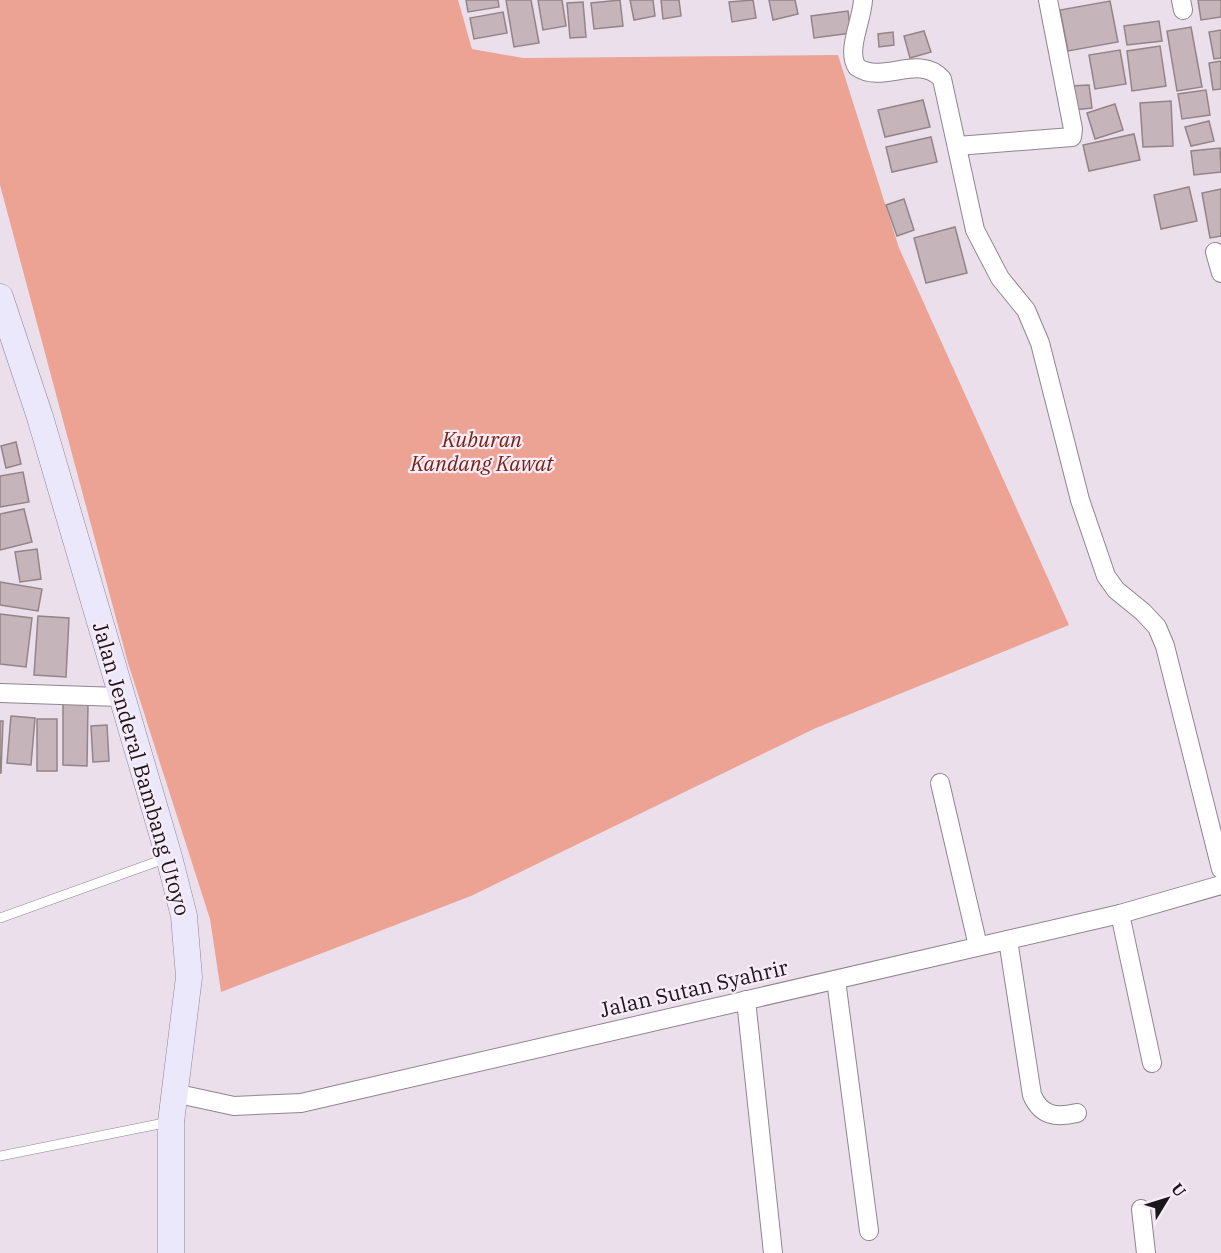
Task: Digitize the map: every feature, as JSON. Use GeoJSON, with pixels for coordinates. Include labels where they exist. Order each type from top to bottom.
{"type":"FeatureCollection","features":[{"type":"Feature","properties":{"kind":"street"},"geometry":{"type":"LineString","coordinates":[[863,0],[862,17],[852,49],[854,62],[863,71],[870,72],[924,68],[936,71],[942,79],[975,230],[1000,278],[1026,310],[1040,343],[1080,500],[1106,576],[1116,590],[1157,627],[1165,646],[1221,869]]}},
{"type":"Feature","properties":{"kind":"street"},"geometry":{"type":"LineString","coordinates":[[957,146],[1072,137],[1073,129],[1048,0]]}},
{"type":"Feature","properties":{"kind":"street"},"geometry":{"type":"LineString","coordinates":[[1215,252],[1221,273]]}},
{"type":"Feature","properties":{"kind":"street","name":"Jalan Jenderal Bambang Utoyo"},"geometry":{"type":"LineString","coordinates":[[1,307],[43,427],[120,697],[169,857],[184,916],[189,977],[171,1122],[171,1253]]}},
{"type":"Feature","properties":{"kind":"street"},"geometry":{"type":"LineString","coordinates":[[0,693],[120,697]]}},
{"type":"Feature","properties":{"kind":"street"},"geometry":{"type":"LineString","coordinates":[[940,783],[978,946]]}},
{"type":"Feature","properties":{"kind":"street","name":"Jalan Sutan Syahrir"},"geometry":{"type":"LineString","coordinates":[[174,1093],[234,1106],[301,1103],[1120,914],[1221,885]]}},
{"type":"Feature","properties":{"kind":"street"},"geometry":{"type":"LineString","coordinates":[[1120,914],[1152,1063]]}},
{"type":"Feature","properties":{"kind":"street"},"geometry":{"type":"LineString","coordinates":[[1008,940],[1032,1095],[1042,1111],[1054,1116],[1077,1113]]}},
{"type":"Feature","properties":{"kind":"street"},"geometry":{"type":"LineString","coordinates":[[836,980],[869,1231]]}},
{"type":"Feature","properties":{"kind":"street"},"geometry":{"type":"LineString","coordinates":[[746,1000],[773,1253]]}},
{"type":"Feature","properties":{"kind":"street"},"geometry":{"type":"LineString","coordinates":[[1141,1209],[1146,1253]]}},
{"type":"Feature","properties":{"kind":"lane"},"geometry":{"type":"LineString","coordinates":[[0,918],[169,857]]}},
{"type":"Feature","properties":{"kind":"lane"},"geometry":{"type":"LineString","coordinates":[[0,1156],[171,1122]]}},
{"type":"Feature","properties":{"kind":"green space","name":"Kuburan Kandang Kawat"},"geometry":{"type":"Polygon","coordinates":[[[0,0],[458,0],[472,49],[523,58],[838,55],[899,248],[1069,625],[816,728],[471,896],[221,992],[210,919],[128,663],[0,185],[0,0]]]}},
{"type":"Feature","properties":{"kind":"building"},"geometry":{"type":"Polygon","coordinates":[[[466,0],[498,0],[499,7],[468,12],[466,0]]]}},
{"type":"Feature","properties":{"kind":"building"},"geometry":{"type":"Polygon","coordinates":[[[506,0],[531,0],[539,43],[514,47],[506,0]]]}},
{"type":"Feature","properties":{"kind":"building"},"geometry":{"type":"Polygon","coordinates":[[[538,0],[562,0],[566,26],[543,30],[538,0]]]}},
{"type":"Feature","properties":{"kind":"building"},"geometry":{"type":"Polygon","coordinates":[[[620,0],[623,26],[594,29],[591,3],[620,0]]]}},
{"type":"Feature","properties":{"kind":"building"},"geometry":{"type":"Polygon","coordinates":[[[630,0],[653,0],[655,16],[634,20],[630,0]]]}},
{"type":"Feature","properties":{"kind":"building"},"geometry":{"type":"Polygon","coordinates":[[[661,0],[679,0],[681,16],[663,19],[661,0]]]}},
{"type":"Feature","properties":{"kind":"building"},"geometry":{"type":"Polygon","coordinates":[[[753,0],[756,18],[732,22],[729,2],[753,0]]]}},
{"type":"Feature","properties":{"kind":"building"},"geometry":{"type":"Polygon","coordinates":[[[769,0],[795,0],[798,14],[773,20],[769,0]]]}},
{"type":"Feature","properties":{"kind":"building"},"geometry":{"type":"Polygon","coordinates":[[[1198,0],[1221,0],[1221,17],[1201,20],[1198,0]]]}},
{"type":"Feature","properties":{"kind":"building"},"geometry":{"type":"Polygon","coordinates":[[[1110,1],[1118,42],[1068,51],[1060,10],[1110,1]]]}},
{"type":"Feature","properties":{"kind":"building"},"geometry":{"type":"Polygon","coordinates":[[[583,2],[586,37],[570,38],[567,3],[583,2]]]}},
{"type":"Feature","properties":{"kind":"building"},"geometry":{"type":"Polygon","coordinates":[[[848,11],[851,33],[814,38],[811,16],[848,11]]]}},
{"type":"Feature","properties":{"kind":"building"},"geometry":{"type":"Polygon","coordinates":[[[503,12],[507,33],[474,39],[470,18],[503,12]]]}},
{"type":"Feature","properties":{"kind":"building"},"geometry":{"type":"Polygon","coordinates":[[[1159,21],[1162,41],[1127,45],[1124,26],[1159,21]]]}},
{"type":"Feature","properties":{"kind":"building"},"geometry":{"type":"Polygon","coordinates":[[[1191,27],[1202,87],[1177,91],[1167,31],[1191,27]]]}},
{"type":"Feature","properties":{"kind":"building"},"geometry":{"type":"Polygon","coordinates":[[[1221,30],[1221,58],[1214,59],[1209,32],[1221,30]]]}},
{"type":"Feature","properties":{"kind":"building"},"geometry":{"type":"Polygon","coordinates":[[[924,31],[931,52],[910,58],[904,36],[924,31]]]}},
{"type":"Feature","properties":{"kind":"building"},"geometry":{"type":"Polygon","coordinates":[[[893,32],[894,45],[879,47],[878,34],[893,32]]]}},
{"type":"Feature","properties":{"kind":"building"},"geometry":{"type":"Polygon","coordinates":[[[1160,46],[1166,86],[1132,91],[1127,51],[1160,46]]]}},
{"type":"Feature","properties":{"kind":"building"},"geometry":{"type":"Polygon","coordinates":[[[1120,50],[1126,84],[1095,89],[1089,55],[1120,50]]]}},
{"type":"Feature","properties":{"kind":"building"},"geometry":{"type":"Polygon","coordinates":[[[1221,61],[1221,89],[1213,90],[1209,63],[1221,61]]]}},
{"type":"Feature","properties":{"kind":"building"},"geometry":{"type":"Polygon","coordinates":[[[1089,85],[1092,108],[1073,110],[1070,86],[1089,85]]]}},
{"type":"Feature","properties":{"kind":"building"},"geometry":{"type":"Polygon","coordinates":[[[1206,90],[1210,115],[1182,119],[1178,94],[1206,90]]]}},
{"type":"Feature","properties":{"kind":"building"},"geometry":{"type":"Polygon","coordinates":[[[923,100],[930,127],[885,137],[878,110],[923,100]]]}},
{"type":"Feature","properties":{"kind":"building"},"geometry":{"type":"Polygon","coordinates":[[[1171,101],[1173,146],[1143,147],[1140,103],[1171,101]]]}},
{"type":"Feature","properties":{"kind":"building"},"geometry":{"type":"Polygon","coordinates":[[[1115,104],[1123,130],[1095,139],[1087,113],[1115,104]]]}},
{"type":"Feature","properties":{"kind":"building"},"geometry":{"type":"Polygon","coordinates":[[[1209,121],[1214,141],[1191,146],[1185,127],[1209,121]]]}},
{"type":"Feature","properties":{"kind":"building"},"geometry":{"type":"Polygon","coordinates":[[[1134,134],[1140,160],[1089,171],[1083,145],[1134,134]]]}},
{"type":"Feature","properties":{"kind":"building"},"geometry":{"type":"Polygon","coordinates":[[[931,137],[937,162],[892,172],[886,147],[931,137]]]}},
{"type":"Feature","properties":{"kind":"building"},"geometry":{"type":"Polygon","coordinates":[[[1220,148],[1221,172],[1194,175],[1191,151],[1220,148]]]}},
{"type":"Feature","properties":{"kind":"building"},"geometry":{"type":"Polygon","coordinates":[[[1189,187],[1197,221],[1161,229],[1154,195],[1189,187]]]}},
{"type":"Feature","properties":{"kind":"building"},"geometry":{"type":"Polygon","coordinates":[[[1221,189],[1221,236],[1210,238],[1202,193],[1221,189]]]}},
{"type":"Feature","properties":{"kind":"building"},"geometry":{"type":"Polygon","coordinates":[[[904,199],[914,230],[897,236],[886,205],[904,199]]]}},
{"type":"Feature","properties":{"kind":"building"},"geometry":{"type":"Polygon","coordinates":[[[955,227],[967,273],[926,283],[914,238],[955,227]]]}},
{"type":"Feature","properties":{"kind":"building"},"geometry":{"type":"Polygon","coordinates":[[[16,442],[21,464],[6,468],[1,446],[16,442]]]}},
{"type":"Feature","properties":{"kind":"building"},"geometry":{"type":"Polygon","coordinates":[[[23,472],[29,502],[0,507],[0,476],[23,472]]]}},
{"type":"Feature","properties":{"kind":"building"},"geometry":{"type":"Polygon","coordinates":[[[24,509],[32,542],[0,550],[0,514],[24,509]]]}},
{"type":"Feature","properties":{"kind":"building"},"geometry":{"type":"Polygon","coordinates":[[[37,549],[41,579],[20,582],[15,552],[37,549]]]}},
{"type":"Feature","properties":{"kind":"building"},"geometry":{"type":"Polygon","coordinates":[[[0,582],[42,589],[38,611],[0,605],[0,582]]]}},
{"type":"Feature","properties":{"kind":"building"},"geometry":{"type":"Polygon","coordinates":[[[0,614],[32,618],[26,667],[0,664],[0,614]]]}},
{"type":"Feature","properties":{"kind":"building"},"geometry":{"type":"Polygon","coordinates":[[[38,616],[69,618],[66,677],[34,675],[38,616]]]}},
{"type":"Feature","properties":{"kind":"building"},"geometry":{"type":"Polygon","coordinates":[[[63,703],[88,704],[87,766],[63,765],[63,703]]]}},
{"type":"Feature","properties":{"kind":"building"},"geometry":{"type":"Polygon","coordinates":[[[11,716],[35,718],[31,765],[7,763],[11,716]]]}},
{"type":"Feature","properties":{"kind":"building"},"geometry":{"type":"Polygon","coordinates":[[[37,719],[57,719],[57,771],[37,771],[37,719]]]}},
{"type":"Feature","properties":{"kind":"building"},"geometry":{"type":"Polygon","coordinates":[[[0,721],[3,721],[1,773],[0,773],[0,721]]]}},
{"type":"Feature","properties":{"kind":"building"},"geometry":{"type":"Polygon","coordinates":[[[107,725],[109,761],[93,762],[91,726],[107,725]]]}}]}
